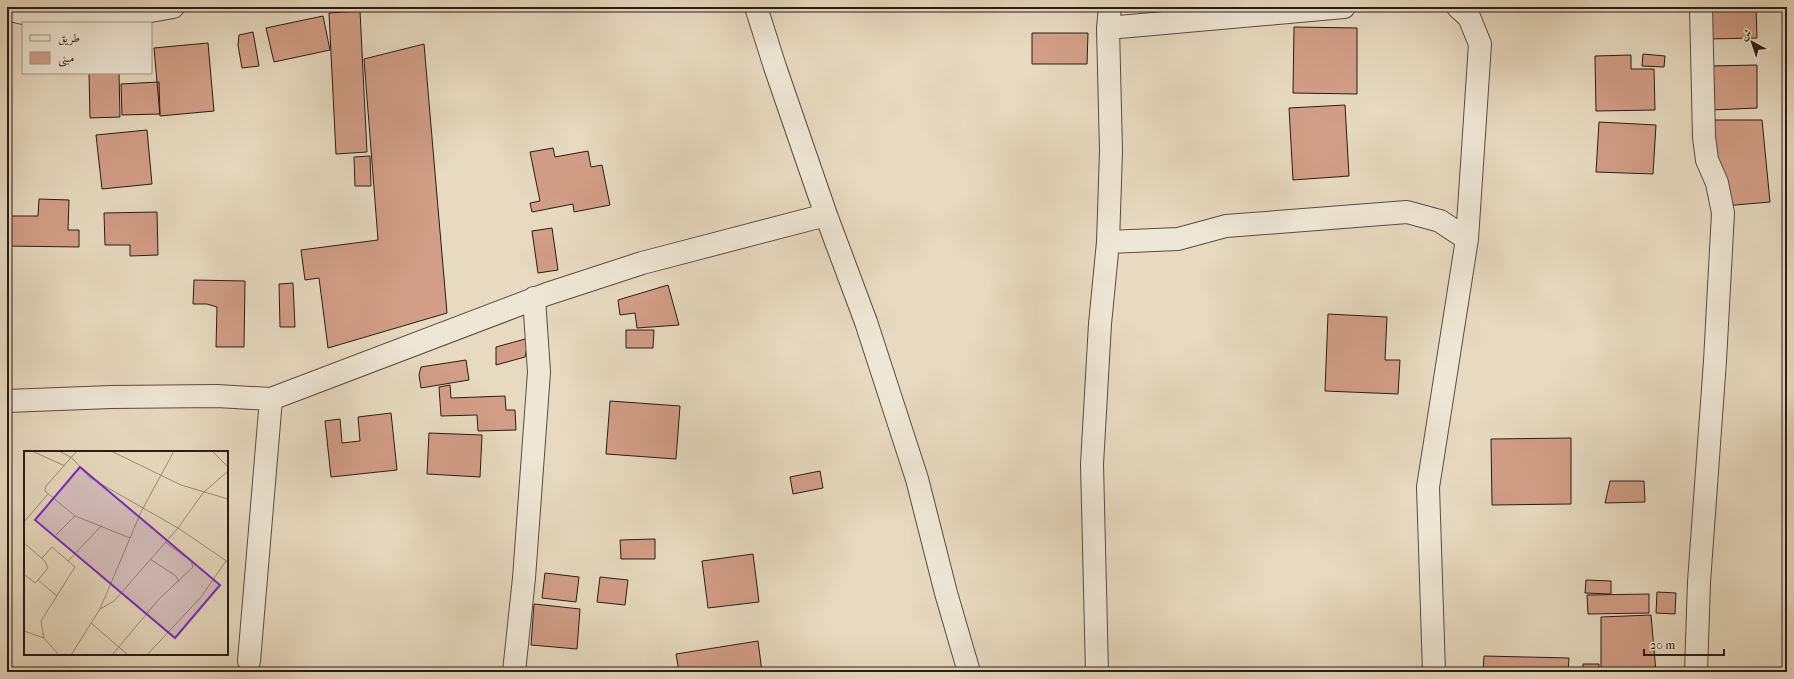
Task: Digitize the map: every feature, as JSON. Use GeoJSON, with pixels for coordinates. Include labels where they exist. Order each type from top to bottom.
{"type":"FeatureCollection","features":[{"type":"Feature","properties":{"kind":"street"},"geometry":{"type":"LineString","coordinates":[[7,9],[40,17],[134,14],[173,7]]}},
{"type":"Feature","properties":{"kind":"street"},"geometry":{"type":"LineString","coordinates":[[756,7],[826,215],[866,322],[917,479],[946,593],[969,672]]}},
{"type":"Feature","properties":{"kind":"street"},"geometry":{"type":"LineString","coordinates":[[1097,672],[1092,464],[1100,324],[1108,242],[1111,151],[1109,18],[1344,7]]}},
{"type":"Feature","properties":{"kind":"street"},"geometry":{"type":"LineString","coordinates":[[1434,672],[1428,487],[1467,239],[1480,44],[1469,17],[1458,7]]}},
{"type":"Feature","properties":{"kind":"street"},"geometry":{"type":"LineString","coordinates":[[1696,672],[1699,582],[1715,361],[1723,212],[1717,183],[1707,160],[1704,137],[1701,7]]}},
{"type":"Feature","properties":{"kind":"street"},"geometry":{"type":"LineString","coordinates":[[1108,242],[1178,240],[1226,226],[1407,212],[1440,221],[1467,239]]}},
{"type":"Feature","properties":{"kind":"street"},"geometry":{"type":"LineString","coordinates":[[7,401],[111,397],[218,396],[271,399],[534,298],[642,263],[826,215]]}},
{"type":"Feature","properties":{"kind":"street"},"geometry":{"type":"LineString","coordinates":[[514,672],[524,578],[539,372],[534,298]]}},
{"type":"Feature","properties":{"kind":"street"},"geometry":{"type":"LineString","coordinates":[[249,661],[271,399]]}},
{"type":"Feature","properties":{"kind":"building"},"geometry":{"type":"Polygon","coordinates":[[[1709,7],[1756,7],[1757,38],[1709,39],[1709,7]]]}},
{"type":"Feature","properties":{"kind":"building"},"geometry":{"type":"Polygon","coordinates":[[[360,11],[367,152],[336,154],[329,13],[360,11]]]}},
{"type":"Feature","properties":{"kind":"building"},"geometry":{"type":"Polygon","coordinates":[[[323,16],[330,50],[274,62],[266,28],[323,16]]]}},
{"type":"Feature","properties":{"kind":"building"},"geometry":{"type":"Polygon","coordinates":[[[1294,27],[1357,28],[1357,94],[1293,93],[1294,27]]]}},
{"type":"Feature","properties":{"kind":"building"},"geometry":{"type":"Polygon","coordinates":[[[253,32],[259,66],[242,68],[238,45],[239,35],[253,32]]]}},
{"type":"Feature","properties":{"kind":"building"},"geometry":{"type":"Polygon","coordinates":[[[1032,33],[1088,33],[1087,64],[1032,64],[1032,33]]]}},
{"type":"Feature","properties":{"kind":"building"},"geometry":{"type":"Polygon","coordinates":[[[208,43],[214,111],[160,116],[154,48],[208,43]]]}},
{"type":"Feature","properties":{"kind":"building"},"geometry":{"type":"Polygon","coordinates":[[[424,44],[447,313],[328,348],[319,278],[305,280],[301,250],[378,240],[364,59],[424,44]]]}},
{"type":"Feature","properties":{"kind":"building"},"geometry":{"type":"Polygon","coordinates":[[[1643,54],[1665,56],[1664,67],[1642,66],[1643,54]]]}},
{"type":"Feature","properties":{"kind":"building"},"geometry":{"type":"Polygon","coordinates":[[[1631,55],[1631,69],[1654,69],[1655,110],[1596,111],[1595,56],[1631,55]]]}},
{"type":"Feature","properties":{"kind":"building"},"geometry":{"type":"Polygon","coordinates":[[[1757,65],[1757,108],[1711,110],[1711,66],[1757,65]]]}},
{"type":"Feature","properties":{"kind":"building"},"geometry":{"type":"Polygon","coordinates":[[[89,74],[119,74],[120,117],[90,118],[89,74]]]}},
{"type":"Feature","properties":{"kind":"building"},"geometry":{"type":"Polygon","coordinates":[[[159,82],[160,114],[122,115],[121,84],[159,82]]]}},
{"type":"Feature","properties":{"kind":"building"},"geometry":{"type":"Polygon","coordinates":[[[1345,105],[1349,176],[1293,180],[1289,108],[1345,105]]]}},
{"type":"Feature","properties":{"kind":"building"},"geometry":{"type":"Polygon","coordinates":[[[1711,120],[1762,120],[1770,202],[1724,206],[1711,120]]]}},
{"type":"Feature","properties":{"kind":"building"},"geometry":{"type":"Polygon","coordinates":[[[1599,122],[1656,125],[1653,174],[1596,172],[1599,122]]]}},
{"type":"Feature","properties":{"kind":"building"},"geometry":{"type":"Polygon","coordinates":[[[147,130],[152,184],[102,189],[96,135],[147,130]]]}},
{"type":"Feature","properties":{"kind":"building"},"geometry":{"type":"Polygon","coordinates":[[[553,148],[555,157],[588,151],[591,167],[602,165],[610,205],[574,212],[573,204],[532,212],[530,203],[540,201],[530,152],[553,148]]]}},
{"type":"Feature","properties":{"kind":"building"},"geometry":{"type":"Polygon","coordinates":[[[370,156],[371,186],[355,186],[354,157],[370,156]]]}},
{"type":"Feature","properties":{"kind":"building"},"geometry":{"type":"Polygon","coordinates":[[[39,199],[69,200],[68,230],[79,230],[79,247],[7,246],[7,216],[38,216],[39,199]]]}},
{"type":"Feature","properties":{"kind":"building"},"geometry":{"type":"Polygon","coordinates":[[[157,212],[158,255],[130,256],[130,245],[105,245],[104,213],[157,212]]]}},
{"type":"Feature","properties":{"kind":"building"},"geometry":{"type":"Polygon","coordinates":[[[552,228],[558,270],[538,273],[532,231],[552,228]]]}},
{"type":"Feature","properties":{"kind":"building"},"geometry":{"type":"Polygon","coordinates":[[[194,280],[245,281],[244,347],[216,347],[217,307],[207,304],[193,304],[194,280]]]}},
{"type":"Feature","properties":{"kind":"building"},"geometry":{"type":"Polygon","coordinates":[[[293,283],[295,327],[280,327],[279,284],[293,283]]]}},
{"type":"Feature","properties":{"kind":"building"},"geometry":{"type":"Polygon","coordinates":[[[668,285],[679,325],[637,328],[635,313],[620,315],[618,300],[668,285]]]}},
{"type":"Feature","properties":{"kind":"building"},"geometry":{"type":"Polygon","coordinates":[[[1328,314],[1387,317],[1385,360],[1400,360],[1398,394],[1325,391],[1328,314]]]}},
{"type":"Feature","properties":{"kind":"building"},"geometry":{"type":"Polygon","coordinates":[[[626,330],[654,330],[653,348],[626,348],[626,330]]]}},
{"type":"Feature","properties":{"kind":"building"},"geometry":{"type":"Polygon","coordinates":[[[529,338],[525,357],[496,365],[496,347],[529,338]]]}},
{"type":"Feature","properties":{"kind":"building"},"geometry":{"type":"Polygon","coordinates":[[[466,360],[469,380],[421,388],[419,375],[421,367],[466,360]]]}},
{"type":"Feature","properties":{"kind":"building"},"geometry":{"type":"Polygon","coordinates":[[[450,385],[451,398],[505,396],[506,410],[515,410],[516,430],[478,431],[477,415],[441,416],[439,387],[450,385]]]}},
{"type":"Feature","properties":{"kind":"building"},"geometry":{"type":"Polygon","coordinates":[[[610,401],[680,406],[676,459],[606,454],[610,401]]]}},
{"type":"Feature","properties":{"kind":"building"},"geometry":{"type":"Polygon","coordinates":[[[391,413],[397,470],[331,477],[325,421],[340,419],[342,443],[360,441],[358,417],[391,413]]]}},
{"type":"Feature","properties":{"kind":"building"},"geometry":{"type":"Polygon","coordinates":[[[429,433],[482,435],[480,477],[427,474],[429,433]]]}},
{"type":"Feature","properties":{"kind":"building"},"geometry":{"type":"Polygon","coordinates":[[[1571,438],[1571,504],[1492,505],[1491,439],[1571,438]]]}},
{"type":"Feature","properties":{"kind":"building"},"geometry":{"type":"Polygon","coordinates":[[[820,471],[823,488],[793,494],[790,477],[820,471]]]}},
{"type":"Feature","properties":{"kind":"building"},"geometry":{"type":"Polygon","coordinates":[[[1610,481],[1644,481],[1645,502],[1605,503],[1610,481]]]}},
{"type":"Feature","properties":{"kind":"building"},"geometry":{"type":"Polygon","coordinates":[[[655,539],[655,559],[621,559],[620,540],[655,539]]]}},
{"type":"Feature","properties":{"kind":"building"},"geometry":{"type":"Polygon","coordinates":[[[753,554],[759,602],[708,608],[702,561],[753,554]]]}},
{"type":"Feature","properties":{"kind":"building"},"geometry":{"type":"Polygon","coordinates":[[[545,573],[579,577],[576,602],[542,598],[545,573]]]}},
{"type":"Feature","properties":{"kind":"building"},"geometry":{"type":"Polygon","coordinates":[[[600,577],[628,580],[625,605],[597,602],[600,577]]]}},
{"type":"Feature","properties":{"kind":"building"},"geometry":{"type":"Polygon","coordinates":[[[1586,580],[1611,581],[1611,594],[1585,593],[1586,580]]]}},
{"type":"Feature","properties":{"kind":"building"},"geometry":{"type":"Polygon","coordinates":[[[1657,592],[1676,593],[1675,614],[1656,613],[1657,592]]]}},
{"type":"Feature","properties":{"kind":"building"},"geometry":{"type":"Polygon","coordinates":[[[1649,594],[1649,613],[1588,614],[1587,595],[1649,594]]]}},
{"type":"Feature","properties":{"kind":"building"},"geometry":{"type":"Polygon","coordinates":[[[534,604],[580,609],[577,649],[531,645],[534,604]]]}},
{"type":"Feature","properties":{"kind":"building"},"geometry":{"type":"Polygon","coordinates":[[[1651,615],[1656,672],[1601,672],[1601,617],[1651,615]]]}},
{"type":"Feature","properties":{"kind":"building"},"geometry":{"type":"Polygon","coordinates":[[[758,641],[762,672],[679,672],[676,654],[758,641]]]}},
{"type":"Feature","properties":{"kind":"building"},"geometry":{"type":"Polygon","coordinates":[[[1484,656],[1569,658],[1568,672],[1483,672],[1484,656]]]}},
{"type":"Feature","properties":{"kind":"building"},"geometry":{"type":"Polygon","coordinates":[[[1583,664],[1599,664],[1599,672],[1583,672],[1583,664]]]}}]}
